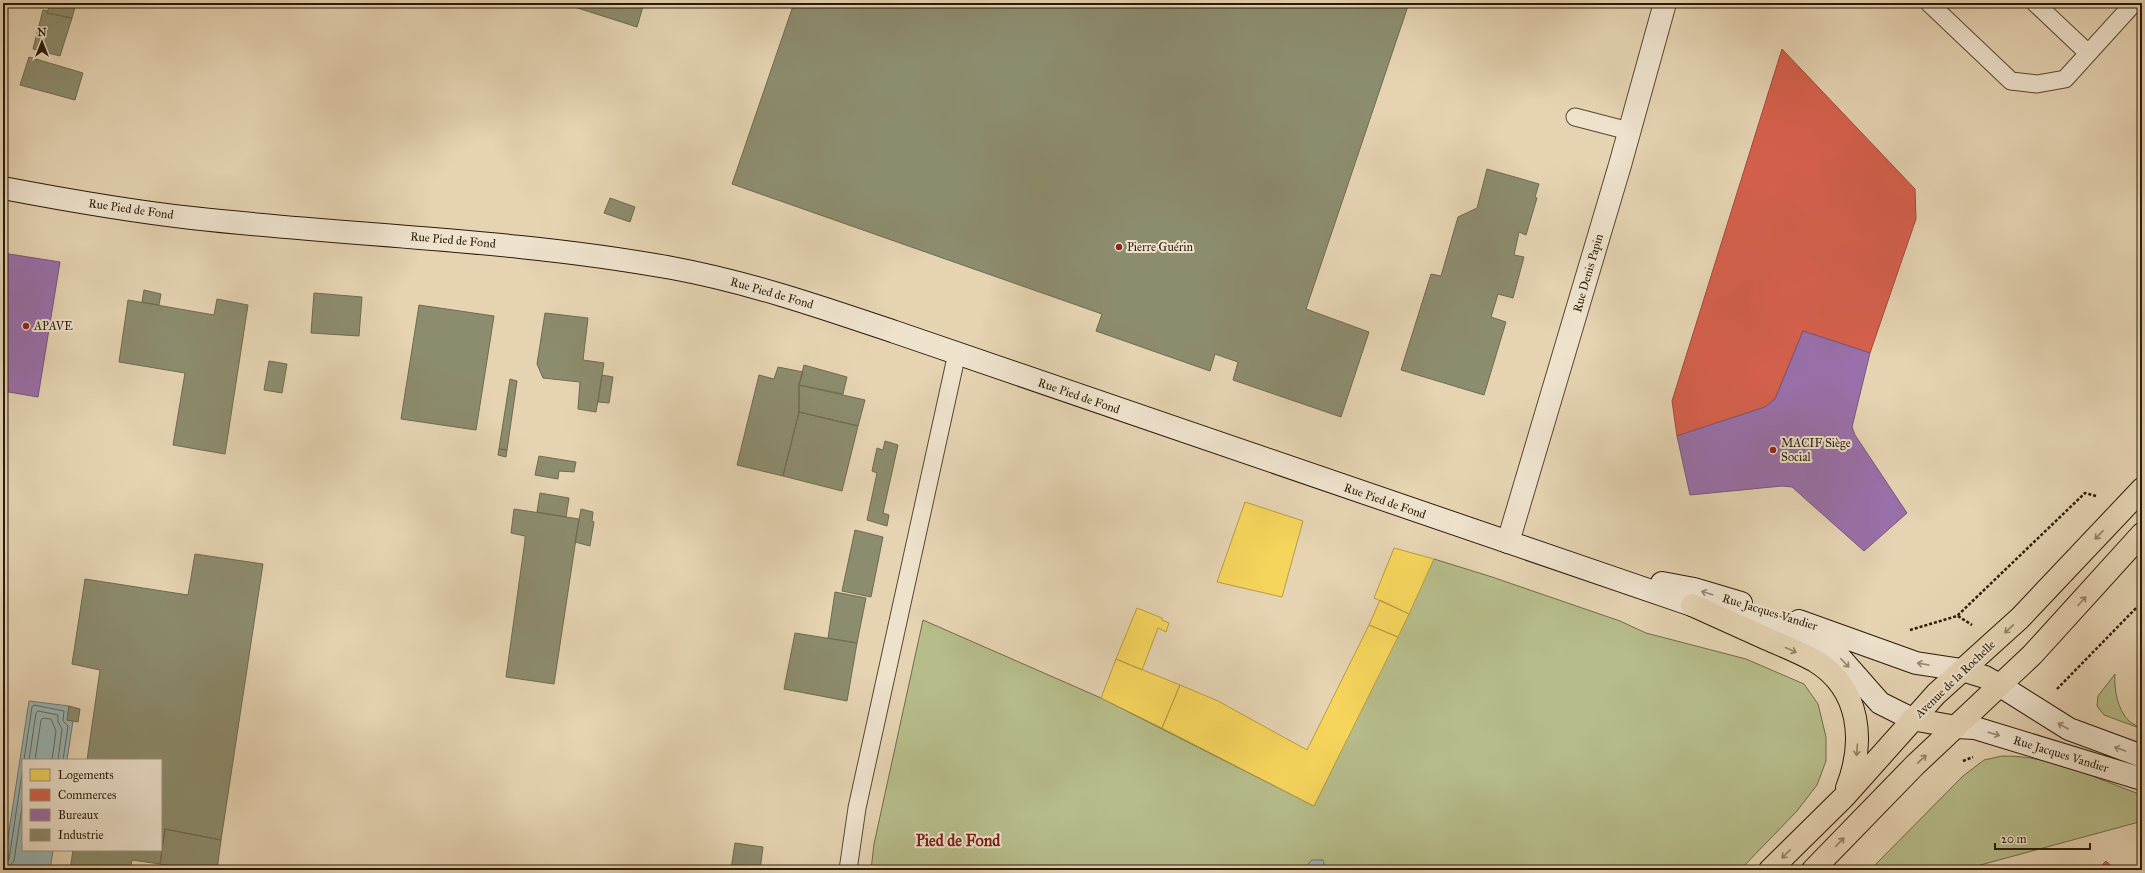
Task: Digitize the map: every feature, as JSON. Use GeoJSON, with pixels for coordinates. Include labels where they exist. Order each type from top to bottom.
{"type":"FeatureCollection","features":[{"type":"Feature","properties":{"kind":"main road","name":"Rue Denis Papin"},"geometry":{"type":"LineString","coordinates":[[1508,542],[1516,519],[1665,3]]}},
{"type":"Feature","properties":{"kind":"main road","name":"Rue Pied de Fond"},"geometry":{"type":"LineString","coordinates":[[3,188],[121,209],[192,218],[535,247],[673,268],[735,281],[791,297],[957,353],[1508,542]]}},
{"type":"Feature","properties":{"kind":"main road","name":"Avenue de la Rochelle"},"geometry":{"type":"LineString","coordinates":[[1770,870],[1844,797],[1912,719],[1962,670],[2020,618],[2142,489]]}},
{"type":"Feature","properties":{"kind":"main road"},"geometry":{"type":"LineString","coordinates":[[1813,870],[1906,775],[2056,630],[2142,534]]}},
{"type":"Feature","properties":{"kind":"main road","name":"Rue Jacques Vandier"},"geometry":{"type":"LineString","coordinates":[[1508,542],[1692,605],[1778,628],[1818,643],[1836,653],[1880,703],[1912,719]]}},
{"type":"Feature","properties":{"kind":"main road","name":"Rue Jacques Vandier"},"geometry":{"type":"LineString","coordinates":[[1575,564],[1694,589],[1820,627],[1887,654],[1916,663],[1962,670]]}},
{"type":"Feature","properties":{"kind":"main road"},"geometry":{"type":"LineString","coordinates":[[1692,605],[1815,661],[1835,678],[1853,708],[1856,720],[1858,747],[1855,768],[1844,797]]}},
{"type":"Feature","properties":{"kind":"main road"},"geometry":{"type":"LineString","coordinates":[[1962,670],[1986,677],[1999,685]]}},
{"type":"Feature","properties":{"kind":"main road","name":"Rue Jacques Vandier"},"geometry":{"type":"LineString","coordinates":[[1999,685],[2069,729],[2142,756]]}},
{"type":"Feature","properties":{"kind":"main road"},"geometry":{"type":"LineString","coordinates":[[1912,719],[1956,726]]}},
{"type":"Feature","properties":{"kind":"main road","name":"Rue Jacques Vandier"},"geometry":{"type":"LineString","coordinates":[[1956,726],[1974,728],[2142,779]]}},
{"type":"Feature","properties":{"kind":"lane"},"geometry":{"type":"LineString","coordinates":[[1929,3],[2012,81],[2037,84],[2064,79],[2134,3]]}},
{"type":"Feature","properties":{"kind":"lane"},"geometry":{"type":"LineString","coordinates":[[2035,3],[2088,53]]}},
{"type":"Feature","properties":{"kind":"lane"},"geometry":{"type":"LineString","coordinates":[[1575,117],[1629,131]]}},
{"type":"Feature","properties":{"kind":"lane"},"geometry":{"type":"LineString","coordinates":[[848,870],[856,808],[957,353]]}},
{"type":"Feature","properties":{"kind":"path"},"geometry":{"type":"LineString","coordinates":[[1977,628],[1957,616],[2085,493],[2125,506]]}},
{"type":"Feature","properties":{"kind":"path"},"geometry":{"type":"LineString","coordinates":[[2055,692],[2142,602]]}},
{"type":"Feature","properties":{"kind":"path"},"geometry":{"type":"LineString","coordinates":[[1959,764],[1965,759],[1980,755]]}},
{"type":"Feature","properties":{"kind":"green space"},"geometry":{"type":"Polygon","coordinates":[[[1434,559],[1492,577],[1620,621],[1646,633],[1746,659],[1804,684],[1818,704],[1826,737],[1826,761],[1817,785],[1797,811],[1740,870],[871,870],[874,844],[923,620],[1101,698],[1314,806],[1434,559]]]}},
{"type":"Feature","properties":{"kind":"green space"},"geometry":{"type":"Polygon","coordinates":[[[2115,674],[2115,686],[2119,705],[2129,721],[2142,729],[2104,715],[2097,706],[2098,696],[2115,674]]]}},
{"type":"Feature","properties":{"kind":"green space"},"geometry":{"type":"Polygon","coordinates":[[[2002,756],[2038,759],[2056,764],[2091,775],[2142,795],[2142,831],[2139,822],[1962,870],[1870,870],[1963,776],[1984,760],[2002,756]]]}},
{"type":"Feature","properties":{"kind":"water"},"geometry":{"type":"Polygon","coordinates":[[[29,701],[69,706],[67,720],[73,721],[67,759],[22,759],[22,851],[53,851],[50,870],[3,870],[29,701]]]}},
{"type":"Feature","properties":{"kind":"water"},"geometry":{"type":"Polygon","coordinates":[[[1312,860],[1323,860],[1326,870],[1302,870],[1312,860]]]}},
{"type":"Feature","properties":{"kind":"building: Logements"},"geometry":{"type":"Polygon","coordinates":[[[1245,502],[1303,521],[1282,597],[1217,582],[1245,502]]]}},
{"type":"Feature","properties":{"kind":"building: Logements"},"geometry":{"type":"Polygon","coordinates":[[[1394,548],[1434,559],[1409,614],[1374,598],[1394,548]]]}},
{"type":"Feature","properties":{"kind":"building: Logements"},"geometry":{"type":"Polygon","coordinates":[[[1380,600],[1409,614],[1398,637],[1369,625],[1380,600]]]}},
{"type":"Feature","properties":{"kind":"building: Logements"},"geometry":{"type":"Polygon","coordinates":[[[1137,608],[1162,618],[1162,620],[1169,623],[1166,632],[1158,628],[1142,670],[1116,659],[1137,608]]]}},
{"type":"Feature","properties":{"kind":"building: Logements"},"geometry":{"type":"Polygon","coordinates":[[[1369,625],[1398,637],[1314,806],[1162,728],[1180,685],[1218,701],[1307,750],[1369,625]]]}},
{"type":"Feature","properties":{"kind":"building: Logements"},"geometry":{"type":"Polygon","coordinates":[[[1116,659],[1180,685],[1162,728],[1101,698],[1116,659]]]}},
{"type":"Feature","properties":{"kind":"building: Commerces"},"geometry":{"type":"Polygon","coordinates":[[[1782,49],[1915,189],[1916,219],[1870,353],[1803,331],[1775,399],[1765,407],[1677,436],[1672,401],[1782,49]]]}},
{"type":"Feature","properties":{"kind":"building: Commerces"},"geometry":{"type":"Polygon","coordinates":[[[2106,861],[2116,870],[2097,870],[2106,861]]]}},
{"type":"Feature","properties":{"kind":"building: Bureaux","name":"APAVE"},"geometry":{"type":"Polygon","coordinates":[[[3,253],[60,262],[38,397],[3,391],[3,253]]]}},
{"type":"Feature","properties":{"kind":"building: Bureaux","name":"MACIF Siège Social"},"geometry":{"type":"Polygon","coordinates":[[[1803,331],[1870,353],[1852,427],[1855,435],[1907,513],[1864,551],[1792,487],[1782,486],[1690,495],[1677,436],[1765,407],[1775,399],[1803,331]]]}},
{"type":"Feature","properties":{"kind":"building: Industrie"},"geometry":{"type":"Polygon","coordinates":[[[50,3],[76,3],[72,18],[47,13],[50,3]]]}},
{"type":"Feature","properties":{"kind":"building: Industrie"},"geometry":{"type":"Polygon","coordinates":[[[562,3],[644,3],[637,27],[562,3]]]}},
{"type":"Feature","properties":{"kind":"building: Industrie","name":"Pierre Guérin"},"geometry":{"type":"Polygon","coordinates":[[[794,3],[1409,3],[1306,309],[1369,332],[1341,417],[1233,380],[1238,362],[1215,354],[1210,371],[1096,331],[1102,314],[732,184],[794,3]]]}},
{"type":"Feature","properties":{"kind":"building: Industrie"},"geometry":{"type":"Polygon","coordinates":[[[43,10],[48,11],[47,13],[72,18],[60,56],[33,49],[43,10]]]}},
{"type":"Feature","properties":{"kind":"building: Industrie"},"geometry":{"type":"Polygon","coordinates":[[[29,57],[83,73],[75,100],[20,85],[29,57]]]}},
{"type":"Feature","properties":{"kind":"building: Industrie"},"geometry":{"type":"Polygon","coordinates":[[[1487,169],[1539,184],[1535,197],[1537,198],[1526,235],[1519,232],[1514,255],[1524,257],[1513,298],[1498,294],[1491,317],[1506,322],[1484,395],[1401,370],[1431,274],[1441,276],[1458,217],[1477,208],[1487,169]]]}},
{"type":"Feature","properties":{"kind":"building: Industrie"},"geometry":{"type":"Polygon","coordinates":[[[610,198],[635,207],[630,222],[604,213],[610,198]]]}},
{"type":"Feature","properties":{"kind":"building: Industrie"},"geometry":{"type":"Polygon","coordinates":[[[144,290],[161,294],[159,305],[142,302],[144,290]]]}},
{"type":"Feature","properties":{"kind":"building: Industrie"},"geometry":{"type":"Polygon","coordinates":[[[314,293],[362,297],[359,336],[311,333],[314,293]]]}},
{"type":"Feature","properties":{"kind":"building: Industrie"},"geometry":{"type":"Polygon","coordinates":[[[217,299],[248,305],[225,454],[173,445],[185,373],[119,362],[128,300],[214,315],[217,299]]]}},
{"type":"Feature","properties":{"kind":"building: Industrie"},"geometry":{"type":"Polygon","coordinates":[[[419,305],[494,316],[476,430],[401,419],[419,305]]]}},
{"type":"Feature","properties":{"kind":"building: Industrie"},"geometry":{"type":"Polygon","coordinates":[[[545,313],[588,318],[583,360],[604,363],[596,412],[578,409],[580,382],[543,378],[537,364],[545,313]]]}},
{"type":"Feature","properties":{"kind":"building: Industrie"},"geometry":{"type":"Polygon","coordinates":[[[269,361],[287,364],[282,393],[264,390],[269,361]]]}},
{"type":"Feature","properties":{"kind":"building: Industrie"},"geometry":{"type":"Polygon","coordinates":[[[804,365],[847,377],[843,394],[799,385],[804,365]]]}},
{"type":"Feature","properties":{"kind":"building: Industrie"},"geometry":{"type":"Polygon","coordinates":[[[778,367],[803,372],[799,385],[799,412],[783,476],[737,465],[759,375],[774,379],[778,367]]]}},
{"type":"Feature","properties":{"kind":"building: Industrie"},"geometry":{"type":"Polygon","coordinates":[[[602,375],[613,377],[609,403],[598,402],[602,375]]]}},
{"type":"Feature","properties":{"kind":"building: Industrie"},"geometry":{"type":"Polygon","coordinates":[[[510,379],[517,381],[507,450],[499,449],[510,379]]]}},
{"type":"Feature","properties":{"kind":"building: Industrie"},"geometry":{"type":"Polygon","coordinates":[[[799,385],[865,400],[858,426],[799,412],[799,385]]]}},
{"type":"Feature","properties":{"kind":"building: Industrie"},"geometry":{"type":"Polygon","coordinates":[[[799,412],[858,426],[842,491],[783,476],[799,412]]]}},
{"type":"Feature","properties":{"kind":"building: Industrie"},"geometry":{"type":"Polygon","coordinates":[[[885,441],[898,445],[883,513],[889,515],[887,526],[867,520],[877,473],[872,471],[877,448],[883,450],[885,441]]]}},
{"type":"Feature","properties":{"kind":"building: Industrie"},"geometry":{"type":"Polygon","coordinates":[[[499,449],[507,450],[506,457],[498,455],[499,449]]]}},
{"type":"Feature","properties":{"kind":"building: Industrie"},"geometry":{"type":"Polygon","coordinates":[[[539,456],[576,462],[574,472],[559,471],[558,479],[535,475],[539,456]]]}},
{"type":"Feature","properties":{"kind":"building: Industrie"},"geometry":{"type":"Polygon","coordinates":[[[540,493],[569,498],[566,517],[537,512],[540,493]]]}},
{"type":"Feature","properties":{"kind":"building: Industrie"},"geometry":{"type":"Polygon","coordinates":[[[514,509],[579,519],[554,684],[506,677],[525,540],[525,536],[511,533],[514,509]]]}},
{"type":"Feature","properties":{"kind":"building: Industrie"},"geometry":{"type":"Polygon","coordinates":[[[581,509],[593,512],[592,521],[594,522],[590,546],[575,542],[581,509]]]}},
{"type":"Feature","properties":{"kind":"building: Industrie"},"geometry":{"type":"Polygon","coordinates":[[[855,530],[883,537],[871,597],[842,591],[855,530]]]}},
{"type":"Feature","properties":{"kind":"building: Industrie"},"geometry":{"type":"Polygon","coordinates":[[[195,554],[263,564],[221,840],[165,829],[162,850],[162,759],[87,759],[100,670],[72,664],[85,579],[188,595],[195,554]]]}},
{"type":"Feature","properties":{"kind":"building: Industrie"},"geometry":{"type":"Polygon","coordinates":[[[835,592],[866,598],[857,643],[828,638],[835,592]]]}},
{"type":"Feature","properties":{"kind":"building: Industrie"},"geometry":{"type":"Polygon","coordinates":[[[795,633],[857,643],[847,701],[784,689],[795,633]]]}},
{"type":"Feature","properties":{"kind":"building: Industrie"},"geometry":{"type":"Polygon","coordinates":[[[69,706],[80,709],[78,722],[67,720],[69,706]]]}},
{"type":"Feature","properties":{"kind":"building: Industrie"},"geometry":{"type":"Polygon","coordinates":[[[165,829],[221,840],[217,870],[195,870],[160,864],[165,829]]]}},
{"type":"Feature","properties":{"kind":"building: Industrie"},"geometry":{"type":"Polygon","coordinates":[[[735,843],[763,847],[760,870],[731,869],[735,843]]]}},
{"type":"Feature","properties":{"kind":"building: Industrie"},"geometry":{"type":"Polygon","coordinates":[[[73,851],[162,851],[160,864],[132,860],[130,870],[70,870],[73,851]]]}},
{"type":"Feature","properties":{"kind":"place","name":"Pierre Guérin"},"geometry":{"type":"Point","coordinates":[1119,247]}},
{"type":"Feature","properties":{"kind":"place","name":"APAVE"},"geometry":{"type":"Point","coordinates":[26,326]}},
{"type":"Feature","properties":{"kind":"place","name":"MACIF Siège Social"},"geometry":{"type":"Point","coordinates":[1773,450]}},
{"type":"Feature","properties":{"kind":"district","name":"Pied de Fond"},"geometry":{"type":"Point","coordinates":[958,840]}}]}
